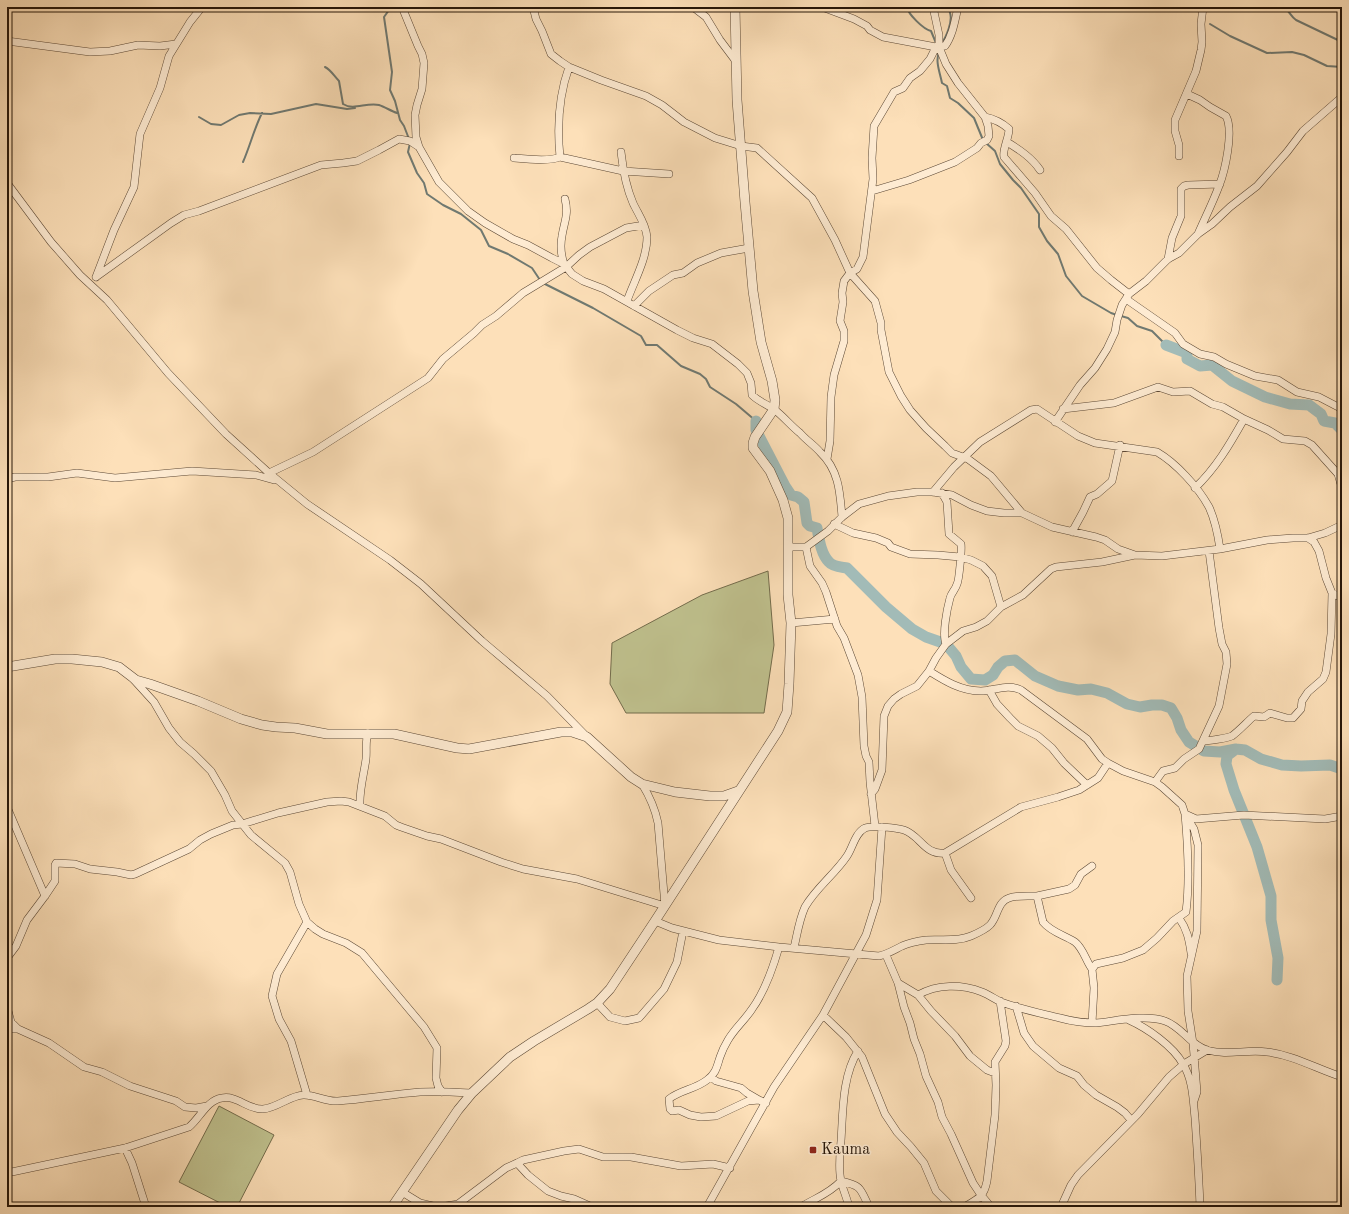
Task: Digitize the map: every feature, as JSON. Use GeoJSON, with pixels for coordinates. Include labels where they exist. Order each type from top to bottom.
{"type":"FeatureCollection","features":[{"type":"Feature","properties":{"kind":"street"},"geometry":{"type":"LineString","coordinates":[[93,286],[114,230],[134,187],[140,134],[160,88],[169,56],[202,7]]}},
{"type":"Feature","properties":{"kind":"street"},"geometry":{"type":"LineString","coordinates":[[402,7],[422,54],[424,63],[422,89],[417,105],[416,137],[419,147],[439,182],[468,211],[513,239],[528,244],[565,266],[572,274],[583,281],[604,289],[677,330],[712,344],[746,373],[751,383],[752,395],[755,399],[774,409],[827,459],[835,472],[842,517]]}},
{"type":"Feature","properties":{"kind":"street"},"geometry":{"type":"LineString","coordinates":[[533,7],[536,19],[551,54],[569,67],[646,96],[662,105],[684,122],[707,135],[741,146],[757,148],[815,202],[850,273],[875,301],[881,323],[889,372],[901,396],[917,419],[944,446],[952,453],[968,459],[992,476],[1022,513]]}},
{"type":"Feature","properties":{"kind":"street"},"geometry":{"type":"LineString","coordinates":[[694,7],[706,17],[720,40],[735,60]]}},
{"type":"Feature","properties":{"kind":"street"},"geometry":{"type":"LineString","coordinates":[[392,1207],[458,1110],[472,1093],[510,1057],[597,1003],[610,989],[656,921],[778,731],[785,716],[790,684],[791,623],[788,595],[788,518],[786,508],[770,471],[753,448],[753,443],[758,433],[774,409],[774,391],[757,319],[749,248],[735,60],[735,7]]}},
{"type":"Feature","properties":{"kind":"street"},"geometry":{"type":"LineString","coordinates":[[822,7],[854,19],[883,37],[938,47],[945,46],[949,39],[958,7]]}},
{"type":"Feature","properties":{"kind":"street"},"geometry":{"type":"LineString","coordinates":[[827,459],[830,441],[831,397],[834,375],[844,340],[844,331],[840,320],[843,302],[842,293],[844,281],[850,273],[857,269],[863,257],[872,191],[872,158],[875,124],[894,92],[903,88],[910,78],[920,71],[938,47],[939,35],[933,7]]}},
{"type":"Feature","properties":{"kind":"street"},"geometry":{"type":"LineString","coordinates":[[1179,156],[1179,145],[1174,125],[1196,71],[1202,50],[1201,24],[1203,7]]}},
{"type":"Feature","properties":{"kind":"street"},"geometry":{"type":"LineString","coordinates":[[7,41],[90,52],[110,51],[138,45],[160,46],[176,44]]}},
{"type":"Feature","properties":{"kind":"street"},"geometry":{"type":"LineString","coordinates":[[872,191],[891,186],[955,162],[978,148],[989,136],[985,118],[958,83],[946,64],[938,47]]}},
{"type":"Feature","properties":{"kind":"street"},"geometry":{"type":"LineString","coordinates":[[560,157],[559,129],[561,97],[569,67]]}},
{"type":"Feature","properties":{"kind":"street"},"geometry":{"type":"LineString","coordinates":[[1187,94],[1226,116],[1229,121],[1229,145],[1220,184],[1198,234]]}},
{"type":"Feature","properties":{"kind":"street"},"geometry":{"type":"LineString","coordinates":[[1055,422],[1062,409],[1080,385],[1096,368],[1115,332],[1119,312],[1128,296],[1146,281],[1168,259],[1179,253],[1198,234],[1257,186],[1287,152],[1302,131],[1342,97]]}},
{"type":"Feature","properties":{"kind":"street"},"geometry":{"type":"LineString","coordinates":[[985,118],[995,119],[1009,129],[1009,136],[1003,153],[1004,157],[1036,193],[1051,216],[1066,229],[1101,272],[1174,333],[1183,344],[1200,354],[1214,357],[1226,364],[1255,376],[1278,380],[1297,392],[1319,397],[1342,409]]}},
{"type":"Feature","properties":{"kind":"street"},"geometry":{"type":"LineString","coordinates":[[96,277],[184,215],[199,211],[321,165],[357,161],[399,139],[410,141],[419,147]]}},
{"type":"Feature","properties":{"kind":"street"},"geometry":{"type":"LineString","coordinates":[[1007,142],[1024,153],[1040,170]]}},
{"type":"Feature","properties":{"kind":"street"},"geometry":{"type":"LineString","coordinates":[[621,152],[623,171],[633,203],[644,225],[647,238],[645,254],[627,301]]}},
{"type":"Feature","properties":{"kind":"street"},"geometry":{"type":"LineString","coordinates":[[514,158],[557,159],[560,157],[623,171],[669,174]]}},
{"type":"Feature","properties":{"kind":"street"},"geometry":{"type":"LineString","coordinates":[[7,183],[52,242],[80,275],[93,286],[126,321],[168,373],[226,434],[269,473],[307,504],[390,560],[421,584],[482,641],[547,696],[587,737],[631,777],[642,784],[675,792],[710,796],[724,796],[738,792]]}},
{"type":"Feature","properties":{"kind":"street"},"geometry":{"type":"LineString","coordinates":[[1168,259],[1172,238],[1181,216],[1181,188],[1188,185],[1220,184]]}},
{"type":"Feature","properties":{"kind":"street"},"geometry":{"type":"LineString","coordinates":[[565,199],[567,206],[567,218],[561,237],[561,247],[565,266]]}},
{"type":"Feature","properties":{"kind":"street"},"geometry":{"type":"LineString","coordinates":[[269,473],[309,454],[428,378],[443,359],[474,334],[482,325],[496,316],[523,293],[565,266],[579,255],[604,239],[626,228],[644,225]]}},
{"type":"Feature","properties":{"kind":"street"},"geometry":{"type":"LineString","coordinates":[[634,306],[649,291],[674,275],[683,273],[697,263],[721,253],[749,248]]}},
{"type":"Feature","properties":{"kind":"street"},"geometry":{"type":"LineString","coordinates":[[1062,409],[1114,403],[1158,387],[1173,392],[1190,391],[1212,404],[1222,407],[1283,439],[1305,441],[1312,445],[1338,474],[1342,488]]}},
{"type":"Feature","properties":{"kind":"street"},"geometry":{"type":"LineString","coordinates":[[933,492],[963,457],[980,442],[1031,410],[1037,409],[1078,436],[1095,443],[1120,445],[1156,452],[1165,456],[1178,467],[1209,507],[1216,526],[1220,549]]}},
{"type":"Feature","properties":{"kind":"street"},"geometry":{"type":"LineString","coordinates":[[1195,488],[1204,480],[1220,460],[1244,419]]}},
{"type":"Feature","properties":{"kind":"street"},"geometry":{"type":"LineString","coordinates":[[1072,532],[1090,496],[1097,494],[1112,481],[1120,445]]}},
{"type":"Feature","properties":{"kind":"street"},"geometry":{"type":"LineString","coordinates":[[7,479],[15,477],[48,477],[77,473],[115,478],[192,471],[263,476],[283,484]]}},
{"type":"Feature","properties":{"kind":"street"},"geometry":{"type":"LineString","coordinates":[[788,547],[806,546],[818,539],[859,504],[904,492],[933,492],[952,495],[986,511],[1022,513],[1052,527],[1105,540],[1118,549],[1135,555]]}},
{"type":"Feature","properties":{"kind":"street"},"geometry":{"type":"LineString","coordinates":[[942,493],[947,502],[949,534],[962,544],[958,584],[950,597],[943,637],[946,644]]}},
{"type":"Feature","properties":{"kind":"street"},"geometry":{"type":"LineString","coordinates":[[834,524],[853,533],[876,538],[888,543],[891,547],[910,554],[938,555],[972,560],[983,566],[992,576],[1001,607]]}},
{"type":"Feature","properties":{"kind":"street"},"geometry":{"type":"LineString","coordinates":[[871,794],[875,789],[882,770],[884,716],[888,706],[901,694],[917,686],[929,671],[946,644],[963,631],[976,627],[987,621],[1001,607],[1023,595],[1045,574],[1056,567],[1102,562],[1135,555],[1162,556],[1220,549],[1267,540],[1308,538],[1325,533],[1342,525]]}},
{"type":"Feature","properties":{"kind":"street"},"geometry":{"type":"LineString","coordinates":[[1203,741],[1230,737],[1254,716],[1264,717],[1270,713],[1287,718],[1293,718],[1301,709],[1302,701],[1308,692],[1323,679],[1326,672],[1331,634],[1332,593],[1326,578],[1319,551],[1314,542],[1308,538]]}},
{"type":"Feature","properties":{"kind":"street"},"geometry":{"type":"LineString","coordinates":[[707,1207],[730,1168],[763,1101],[823,1015],[840,982],[857,954],[866,935],[877,900],[881,831],[871,794],[869,762],[864,746],[862,697],[858,675],[835,619],[822,582],[810,566],[806,546]]}},
{"type":"Feature","properties":{"kind":"street"},"geometry":{"type":"LineString","coordinates":[[1155,782],[1163,771],[1174,768],[1184,759],[1200,749],[1219,706],[1227,664],[1226,652],[1222,644],[1219,628],[1209,550]]}},
{"type":"Feature","properties":{"kind":"street"},"geometry":{"type":"LineString","coordinates":[[1332,593],[1342,598]]}},
{"type":"Feature","properties":{"kind":"street"},"geometry":{"type":"LineString","coordinates":[[791,623],[835,619]]}},
{"type":"Feature","properties":{"kind":"street"},"geometry":{"type":"LineString","coordinates":[[7,667],[55,659],[82,659],[115,665],[131,677],[154,702],[169,728],[180,742],[211,771],[225,795],[232,811],[242,824],[288,867],[299,904],[307,922],[314,929],[346,943],[362,953],[424,1027],[437,1048],[436,1078],[438,1086],[442,1092]]}},
{"type":"Feature","properties":{"kind":"street"},"geometry":{"type":"LineString","coordinates":[[929,671],[947,683],[956,686],[981,691],[1006,687],[1014,687],[1021,690],[1087,739],[1102,759],[1123,771],[1155,782],[1182,805],[1185,814],[1194,829],[1198,845],[1196,944],[1191,955],[1187,976],[1188,1011],[1193,1043],[1197,1092],[1194,1101]]}},
{"type":"Feature","properties":{"kind":"street"},"geometry":{"type":"LineString","coordinates":[[131,677],[203,703],[235,717],[262,725],[294,728],[327,734],[394,734],[469,750],[561,732],[572,732],[587,737]]}},
{"type":"Feature","properties":{"kind":"street"},"geometry":{"type":"LineString","coordinates":[[989,690],[997,704],[1018,726],[1038,736],[1052,748],[1064,763],[1087,785]]}},
{"type":"Feature","properties":{"kind":"street"},"geometry":{"type":"LineString","coordinates":[[360,806],[368,733]]}},
{"type":"Feature","properties":{"kind":"street"},"geometry":{"type":"LineString","coordinates":[[794,948],[804,909],[810,899],[848,855],[859,834],[866,828],[879,827],[904,830],[915,837],[930,851],[937,854],[945,854],[1021,807],[1058,798],[1079,790],[1098,778],[1108,763]]}},
{"type":"Feature","properties":{"kind":"street"},"geometry":{"type":"LineString","coordinates":[[642,784],[652,799],[656,810],[665,906]]}},
{"type":"Feature","properties":{"kind":"street"},"geometry":{"type":"LineString","coordinates":[[7,958],[16,946],[27,920],[55,881],[56,863],[75,864],[90,869],[131,875],[189,849],[200,840],[211,834],[233,825],[242,824],[278,813],[334,801],[349,802],[385,816],[401,827],[441,839],[523,869],[577,879],[665,906]]}},
{"type":"Feature","properties":{"kind":"street"},"geometry":{"type":"LineString","coordinates":[[7,807],[45,896]]}},
{"type":"Feature","properties":{"kind":"street"},"geometry":{"type":"LineString","coordinates":[[1185,814],[1196,819],[1244,815],[1325,819],[1342,816]]}},
{"type":"Feature","properties":{"kind":"street"},"geometry":{"type":"LineString","coordinates":[[1092,969],[1096,964],[1123,958],[1143,950],[1173,921],[1186,912],[1188,896],[1188,863],[1185,814]]}},
{"type":"Feature","properties":{"kind":"street"},"geometry":{"type":"LineString","coordinates":[[945,854],[951,870],[971,898]]}},
{"type":"Feature","properties":{"kind":"street"},"geometry":{"type":"LineString","coordinates":[[656,921],[683,931],[720,940],[871,956],[886,955],[904,945],[925,940],[953,940],[969,937],[984,930],[990,925],[994,920],[1002,902],[1009,898],[1037,896],[1069,890],[1075,885],[1081,874],[1092,866]]}},
{"type":"Feature","properties":{"kind":"street"},"geometry":{"type":"LineString","coordinates":[[1037,896],[1043,922],[1054,932],[1078,945],[1092,969],[1094,988],[1092,1023]]}},
{"type":"Feature","properties":{"kind":"street"},"geometry":{"type":"LineString","coordinates":[[1179,918],[1189,935],[1191,955]]}},
{"type":"Feature","properties":{"kind":"street"},"geometry":{"type":"LineString","coordinates":[[307,922],[277,974],[272,996],[279,1019],[291,1042],[307,1095]]}},
{"type":"Feature","properties":{"kind":"street"},"geometry":{"type":"LineString","coordinates":[[597,1003],[610,1016],[625,1021],[639,1018],[664,989],[677,962],[683,931]]}},
{"type":"Feature","properties":{"kind":"street"},"geometry":{"type":"LineString","coordinates":[[763,1101],[748,1101],[716,1116],[701,1117],[690,1115],[679,1110],[672,1111],[670,1109],[669,1100],[674,1096],[694,1089],[715,1073],[720,1056],[734,1029],[753,1009],[761,995],[779,947]]}},
{"type":"Feature","properties":{"kind":"street"},"geometry":{"type":"LineString","coordinates":[[886,955],[898,983],[926,1076],[938,1102],[942,1117],[972,1183],[991,1207]]}},
{"type":"Feature","properties":{"kind":"street"},"geometry":{"type":"LineString","coordinates":[[898,983],[918,995],[970,1056],[983,1067],[995,1073]]}},
{"type":"Feature","properties":{"kind":"street"},"geometry":{"type":"LineString","coordinates":[[918,995],[926,990],[939,987],[959,987],[983,993],[1000,1001],[1016,1006],[1074,1021],[1092,1023],[1152,1019],[1165,1021],[1176,1027],[1193,1043],[1207,1050],[1220,1053],[1269,1052],[1341,1078]]}},
{"type":"Feature","properties":{"kind":"street"},"geometry":{"type":"LineString","coordinates":[[964,1207],[985,1192],[987,1181],[995,1122],[995,1062],[1005,1046],[1006,1040],[1000,1001]]}},
{"type":"Feature","properties":{"kind":"street"},"geometry":{"type":"LineString","coordinates":[[1016,1006],[1024,1033],[1033,1046],[1059,1068],[1077,1076],[1084,1085],[1096,1095],[1117,1106],[1126,1113],[1131,1120]]}},
{"type":"Feature","properties":{"kind":"street"},"geometry":{"type":"LineString","coordinates":[[7,1007],[11,1022],[18,1029]]}},
{"type":"Feature","properties":{"kind":"street"},"geometry":{"type":"LineString","coordinates":[[823,1015],[858,1051],[866,1066],[885,1114],[897,1132],[912,1147],[924,1163],[936,1191],[952,1207]]}},
{"type":"Feature","properties":{"kind":"street"},"geometry":{"type":"LineString","coordinates":[[1127,1020],[1143,1027],[1155,1036],[1177,1054],[1184,1064],[1194,1101],[1200,1207]]}},
{"type":"Feature","properties":{"kind":"street"},"geometry":{"type":"LineString","coordinates":[[7,1023],[49,1043],[84,1067],[102,1072],[130,1086],[166,1098],[185,1107],[196,1108],[207,1106],[222,1098],[230,1097],[256,1109],[263,1109],[285,1102],[300,1095],[338,1101],[421,1092],[472,1093]]}},
{"type":"Feature","properties":{"kind":"street"},"geometry":{"type":"LineString","coordinates":[[7,1029],[18,1029]]}},
{"type":"Feature","properties":{"kind":"street"},"geometry":{"type":"LineString","coordinates":[[1061,1207],[1071,1185],[1078,1175],[1147,1103],[1156,1090],[1184,1064],[1207,1050]]}},
{"type":"Feature","properties":{"kind":"street"},"geometry":{"type":"LineString","coordinates":[[850,1207],[841,1181],[840,1164],[846,1088],[850,1065],[858,1051]]}},
{"type":"Feature","properties":{"kind":"street"},"geometry":{"type":"LineString","coordinates":[[711,1077],[716,1081],[741,1088],[747,1093],[763,1101]]}},
{"type":"Feature","properties":{"kind":"street"},"geometry":{"type":"LineString","coordinates":[[7,1173],[126,1148],[189,1127],[207,1106]]}},
{"type":"Feature","properties":{"kind":"street"},"geometry":{"type":"LineString","coordinates":[[126,1148],[146,1207]]}},
{"type":"Feature","properties":{"kind":"street"},"geometry":{"type":"LineString","coordinates":[[440,1207],[458,1204],[506,1168],[517,1163],[551,1154],[579,1149],[603,1157],[631,1157],[682,1166],[713,1164],[730,1168]]}},
{"type":"Feature","properties":{"kind":"street"},"geometry":{"type":"LineString","coordinates":[[517,1163],[528,1175],[548,1191],[561,1196],[574,1198],[592,1207]]}},
{"type":"Feature","properties":{"kind":"street"},"geometry":{"type":"LineString","coordinates":[[801,1207],[834,1189],[841,1181]]}},
{"type":"Feature","properties":{"kind":"street"},"geometry":{"type":"LineString","coordinates":[[841,1181],[858,1186],[863,1192],[869,1207]]}},
{"type":"Feature","properties":{"kind":"street"},"geometry":{"type":"LineString","coordinates":[[402,1192],[420,1203],[437,1207]]}},
{"type":"Feature","properties":{"kind":"green space"},"geometry":{"type":"Polygon","coordinates":[[[768,571],[774,645],[764,713],[626,713],[610,684],[612,643],[702,595],[768,571]]]}},
{"type":"Feature","properties":{"kind":"green space"},"geometry":{"type":"Polygon","coordinates":[[[219,1106],[274,1135],[237,1207],[228,1207],[179,1182],[219,1106]]]}},
{"type":"Feature","properties":{"kind":"waterway"},"geometry":{"type":"LineString","coordinates":[[389,7],[389,10],[384,17],[392,72],[390,90],[395,101],[400,120],[409,139]]}},
{"type":"Feature","properties":{"kind":"waterway"},"geometry":{"type":"LineString","coordinates":[[907,7],[916,21],[931,31],[936,43]]}},
{"type":"Feature","properties":{"kind":"waterway"},"geometry":{"type":"LineString","coordinates":[[941,44],[947,34],[951,20],[950,12],[947,7]]}},
{"type":"Feature","properties":{"kind":"waterway"},"geometry":{"type":"LineString","coordinates":[[1282,7],[1286,9],[1296,20],[1342,42]]}},
{"type":"Feature","properties":{"kind":"waterway"},"geometry":{"type":"LineString","coordinates":[[1210,24],[1230,36],[1267,53],[1292,52],[1304,55],[1327,66],[1342,67]]}},
{"type":"Feature","properties":{"kind":"waterway"},"geometry":{"type":"LineString","coordinates":[[939,52],[938,63],[942,83],[947,86],[950,98],[958,103],[974,118],[983,140]]}},
{"type":"Feature","properties":{"kind":"waterway"},"geometry":{"type":"LineString","coordinates":[[325,67],[331,71],[339,81],[343,104],[351,107],[374,104],[397,113]]}},
{"type":"Feature","properties":{"kind":"waterway"},"geometry":{"type":"LineString","coordinates":[[199,117],[211,124],[221,125],[239,115],[250,113],[271,114],[316,104],[347,109],[355,108]]}},
{"type":"Feature","properties":{"kind":"waterway"},"geometry":{"type":"LineString","coordinates":[[243,162],[262,113]]}},
{"type":"Feature","properties":{"kind":"waterway"},"geometry":{"type":"LineString","coordinates":[[410,143],[408,152],[417,173],[424,183],[427,194],[443,205],[461,214],[481,230],[489,246],[508,254],[532,268],[540,280]]}},
{"type":"Feature","properties":{"kind":"waterway"},"geometry":{"type":"LineString","coordinates":[[986,143],[995,151],[1000,164],[1021,188],[1039,214],[1039,227],[1047,241],[1058,254],[1066,276],[1082,296],[1117,315]]}},
{"type":"Feature","properties":{"kind":"waterway"},"geometry":{"type":"LineString","coordinates":[[543,283],[593,308],[641,336],[646,345],[657,345],[681,366],[700,374],[706,379],[710,387],[736,404],[756,421]]}},
{"type":"Feature","properties":{"kind":"waterway"},"geometry":{"type":"LineString","coordinates":[[1121,316],[1128,318],[1137,326],[1152,331],[1166,345]]}},
{"type":"Feature","properties":{"kind":"waterway"},"geometry":{"type":"LineString","coordinates":[[1166,345],[1187,353],[1187,359],[1200,366],[1212,365],[1232,381],[1265,397],[1290,404],[1309,405],[1321,414],[1324,421],[1335,423],[1342,430]]}},
{"type":"Feature","properties":{"kind":"waterway"},"geometry":{"type":"LineString","coordinates":[[756,421],[756,430],[785,486],[791,495],[798,497],[804,502],[807,523],[810,526],[817,528],[822,551],[826,559],[835,566],[847,568],[886,607],[912,629],[926,637],[946,644],[971,679],[985,680],[993,675],[998,667],[1005,661],[1015,660],[1035,676],[1058,686],[1078,690],[1091,689],[1107,693],[1127,704],[1140,707],[1162,705],[1171,708],[1177,718],[1181,730],[1189,742],[1204,751],[1220,752],[1236,749],[1245,750],[1261,759],[1282,765],[1330,765],[1342,769]]}},
{"type":"Feature","properties":{"kind":"waterway"},"geometry":{"type":"LineString","coordinates":[[1236,749],[1227,756],[1226,764],[1234,790],[1257,847],[1271,896],[1271,920],[1278,958],[1277,980]]}},
{"type":"Feature","properties":{"kind":"place","name":"Kauma"},"geometry":{"type":"Point","coordinates":[813,1150]}}]}
